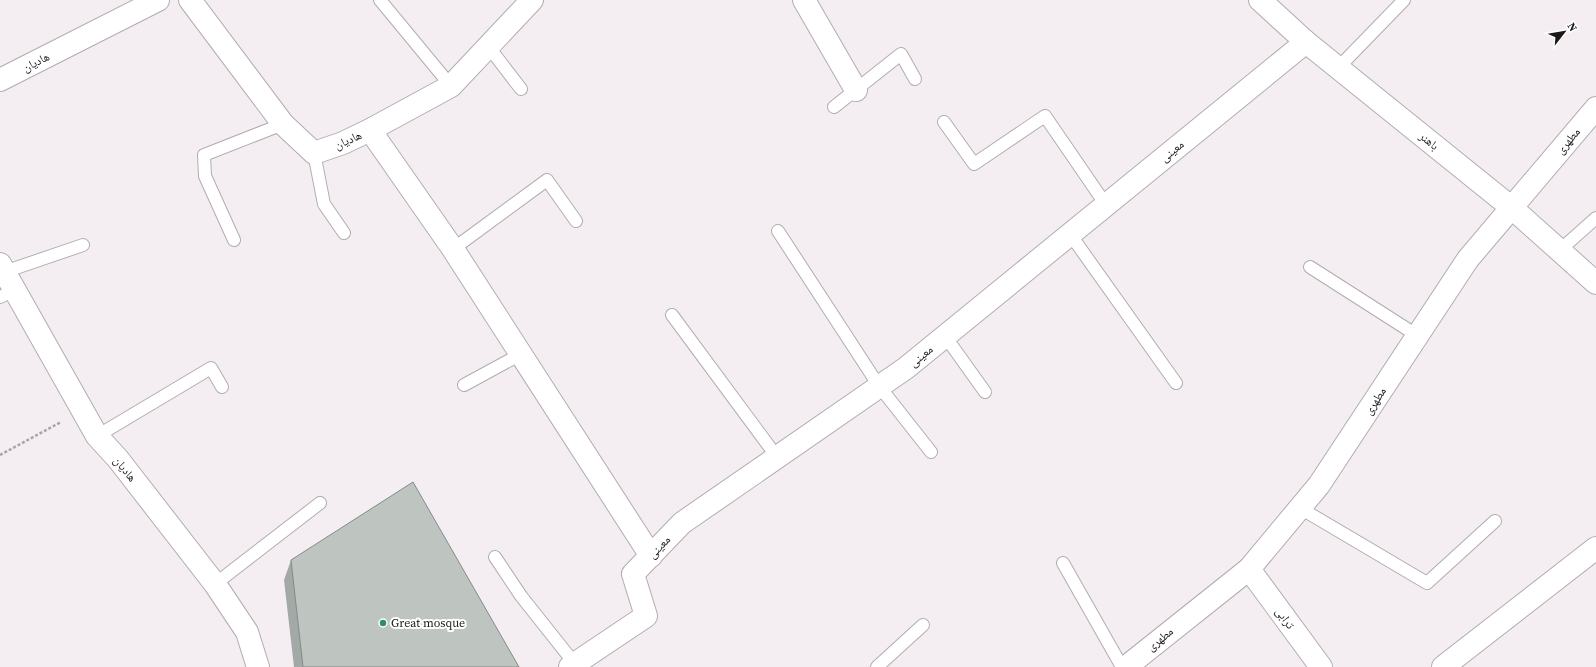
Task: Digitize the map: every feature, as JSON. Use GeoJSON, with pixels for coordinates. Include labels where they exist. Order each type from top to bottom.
{"type":"FeatureCollection","features":[{"type":"Feature","properties":{"kind":"street","name":"هادیان"},"geometry":{"type":"LineString","coordinates":[[0,80],[158,0]]}},
{"type":"Feature","properties":{"kind":"street"},"geometry":{"type":"LineString","coordinates":[[190,0],[283,124],[314,153]]}},
{"type":"Feature","properties":{"kind":"street","name":"هادیان"},"geometry":{"type":"LineString","coordinates":[[314,153],[342,143],[370,130],[451,86],[532,0]]}},
{"type":"Feature","properties":{"kind":"street"},"geometry":{"type":"LineString","coordinates":[[804,0],[856,90]]}},
{"type":"Feature","properties":{"kind":"street","name":"باهنر"},"geometry":{"type":"LineString","coordinates":[[1260,0],[1306,42],[1512,208],[1596,283]]}},
{"type":"Feature","properties":{"kind":"street","name":"معینی"},"geometry":{"type":"LineString","coordinates":[[572,665],[646,616],[633,574],[682,523],[906,368],[1306,42]]}},
{"type":"Feature","properties":{"kind":"street","name":"مطهری"},"geometry":{"type":"LineString","coordinates":[[1126,667],[1249,569],[1320,485],[1468,259],[1596,108]]}},
{"type":"Feature","properties":{"kind":"street"},"geometry":{"type":"LineString","coordinates":[[370,130],[453,249],[651,556]]}},
{"type":"Feature","properties":{"kind":"street","name":"هادیان"},"geometry":{"type":"LineString","coordinates":[[5,281],[97,436],[118,459],[215,584],[247,632],[258,667]]}},
{"type":"Feature","properties":{"kind":"street"},"geometry":{"type":"LineString","coordinates":[[1443,667],[1596,548]]}},
{"type":"Feature","properties":{"kind":"street","name":"ترابی"},"geometry":{"type":"LineString","coordinates":[[1249,569],[1321,667]]}},
{"type":"Feature","properties":{"kind":"lane"},"geometry":{"type":"LineString","coordinates":[[380,0],[451,86]]}},
{"type":"Feature","properties":{"kind":"lane"},"geometry":{"type":"LineString","coordinates":[[1338,68],[1404,0]]}},
{"type":"Feature","properties":{"kind":"lane"},"geometry":{"type":"LineString","coordinates":[[488,46],[521,90]]}},
{"type":"Feature","properties":{"kind":"lane"},"geometry":{"type":"LineString","coordinates":[[834,107],[901,54],[915,79]]}},
{"type":"Feature","properties":{"kind":"lane"},"geometry":{"type":"LineString","coordinates":[[944,122],[974,164],[1045,116],[1106,204]]}},
{"type":"Feature","properties":{"kind":"lane"},"geometry":{"type":"LineString","coordinates":[[234,240],[205,176],[204,154],[283,124]]}},
{"type":"Feature","properties":{"kind":"lane"},"geometry":{"type":"LineString","coordinates":[[314,153],[324,204],[344,233]]}},
{"type":"Feature","properties":{"kind":"lane"},"geometry":{"type":"LineString","coordinates":[[453,249],[547,180],[576,221]]}},
{"type":"Feature","properties":{"kind":"lane"},"geometry":{"type":"LineString","coordinates":[[1560,250],[1596,218]]}},
{"type":"Feature","properties":{"kind":"lane"},"geometry":{"type":"LineString","coordinates":[[778,231],[879,386],[931,452]]}},
{"type":"Feature","properties":{"kind":"lane"},"geometry":{"type":"LineString","coordinates":[[1070,234],[1176,383]]}},
{"type":"Feature","properties":{"kind":"lane"},"geometry":{"type":"LineString","coordinates":[[5,281],[83,245]]}},
{"type":"Feature","properties":{"kind":"lane"},"geometry":{"type":"LineString","coordinates":[[1310,268],[1418,336]]}},
{"type":"Feature","properties":{"kind":"lane"},"geometry":{"type":"LineString","coordinates":[[672,315],[777,457]]}},
{"type":"Feature","properties":{"kind":"lane"},"geometry":{"type":"LineString","coordinates":[[946,336],[986,392]]}},
{"type":"Feature","properties":{"kind":"lane"},"geometry":{"type":"LineString","coordinates":[[464,385],[521,354]]}},
{"type":"Feature","properties":{"kind":"lane"},"geometry":{"type":"LineString","coordinates":[[97,436],[211,368],[222,387]]}},
{"type":"Feature","properties":{"kind":"lane"},"geometry":{"type":"LineString","coordinates":[[215,584],[320,503]]}},
{"type":"Feature","properties":{"kind":"lane"},"geometry":{"type":"LineString","coordinates":[[1300,508],[1426,583],[1495,521]]}},
{"type":"Feature","properties":{"kind":"lane"},"geometry":{"type":"LineString","coordinates":[[495,557],[521,596],[572,665]]}},
{"type":"Feature","properties":{"kind":"lane"},"geometry":{"type":"LineString","coordinates":[[1063,563],[1122,667]]}},
{"type":"Feature","properties":{"kind":"lane"},"geometry":{"type":"LineString","coordinates":[[877,667],[923,625]]}},
{"type":"Feature","properties":{"kind":"path"},"geometry":{"type":"LineString","coordinates":[[0,455],[82,410]]}},
{"type":"Feature","properties":{"kind":"building","name":"Great mosque"},"geometry":{"type":"Polygon","coordinates":[[[413,482],[519,667],[303,667],[291,560],[413,482]]]}},
{"type":"Feature","properties":{"kind":"place","name":"Great mosque"},"geometry":{"type":"Point","coordinates":[383,623]}}]}
